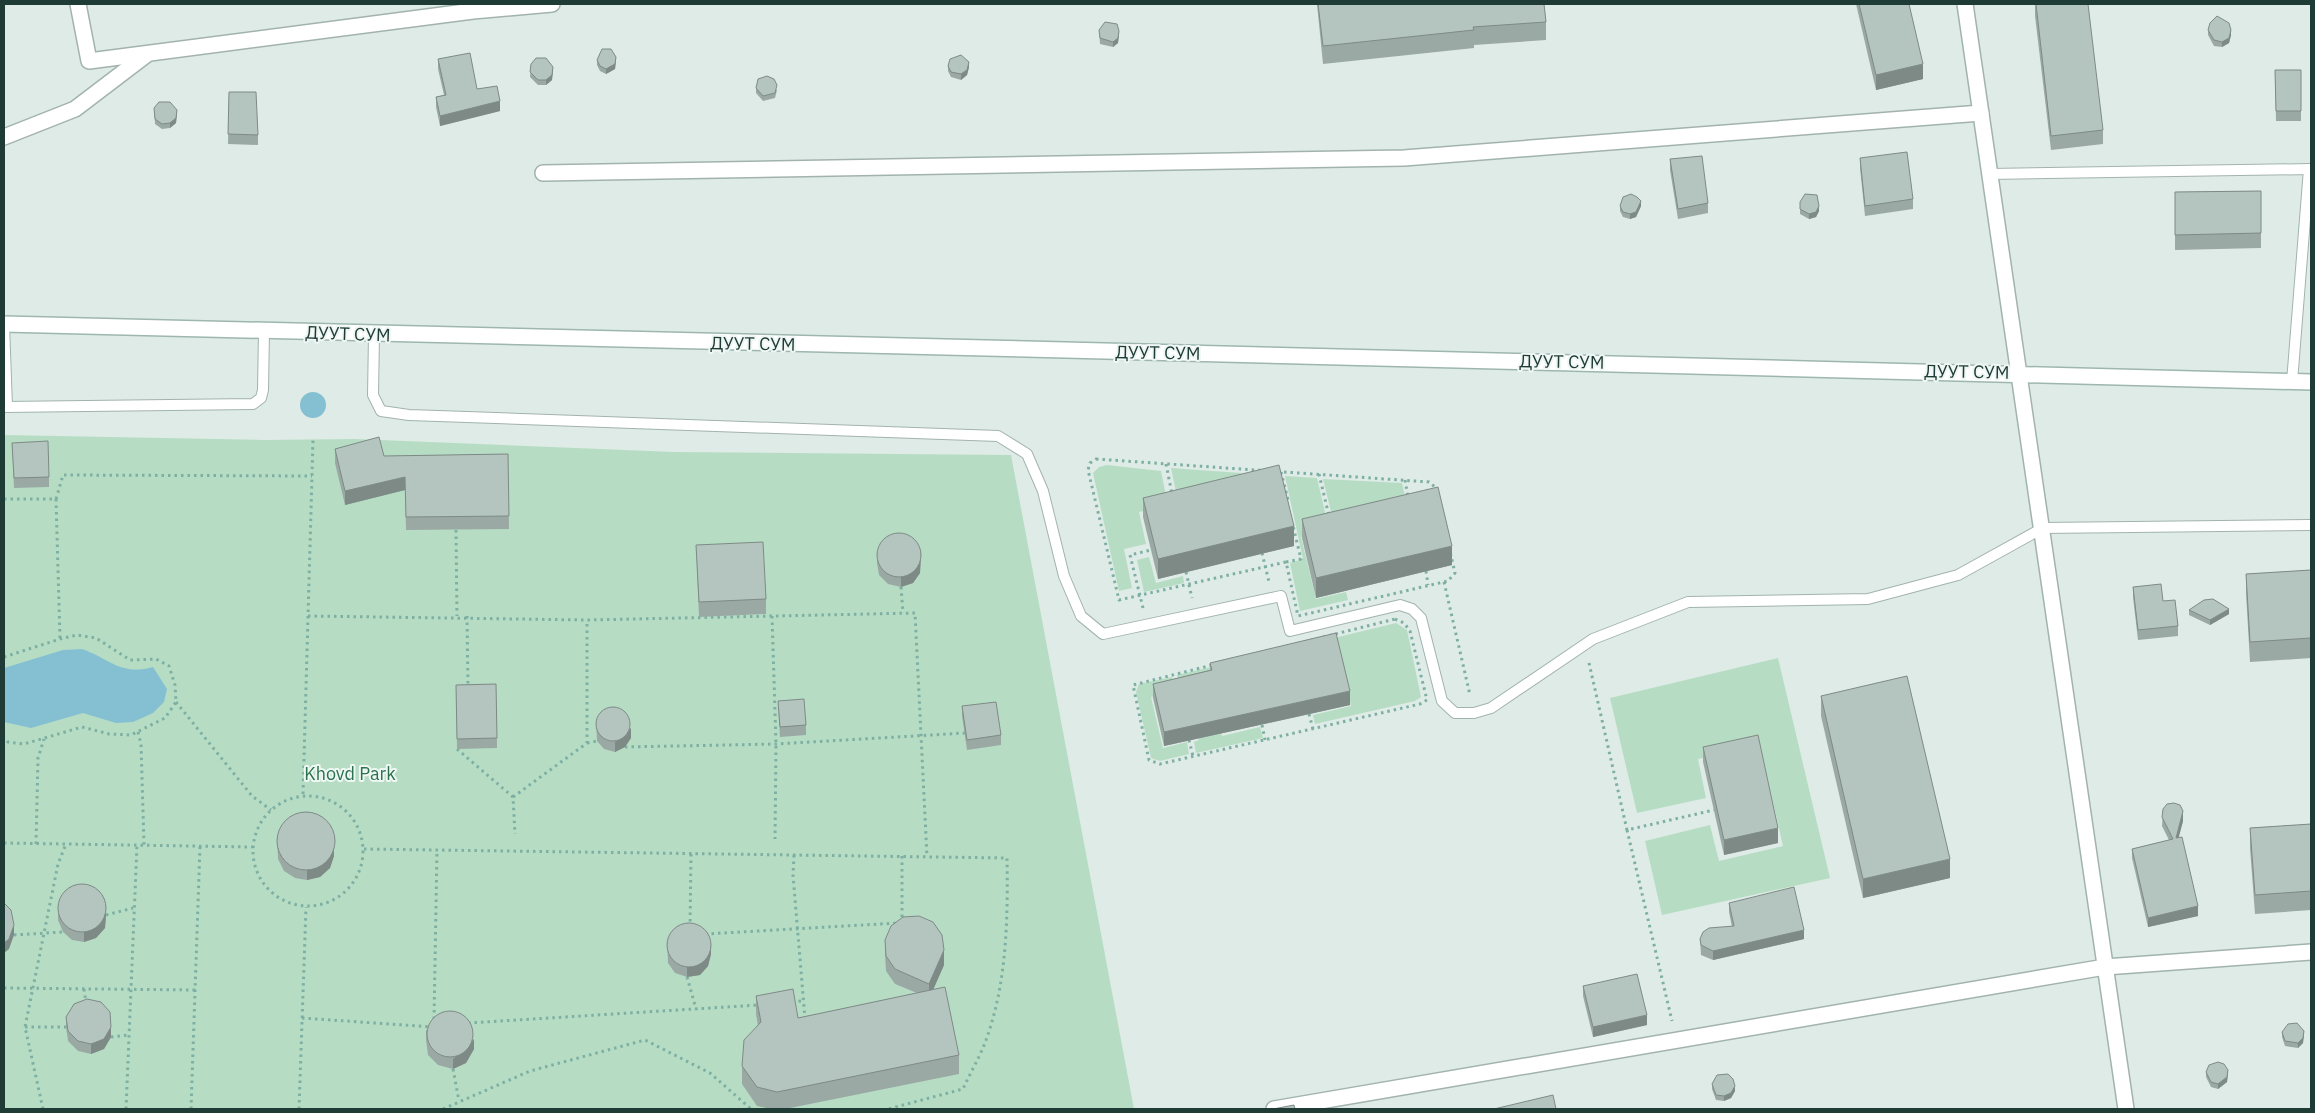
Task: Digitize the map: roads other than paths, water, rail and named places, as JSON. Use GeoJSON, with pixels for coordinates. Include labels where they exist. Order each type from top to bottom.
{"type":"FeatureCollection","features":[{"type":"Feature","properties":{"kind":"street"},"geometry":{"type":"LineString","coordinates":[[78,4],[89,61],[473,7],[552,4]]}},
{"type":"Feature","properties":{"kind":"street"},"geometry":{"type":"LineString","coordinates":[[1965,4],[2126,1109]]}},
{"type":"Feature","properties":{"kind":"street"},"geometry":{"type":"LineString","coordinates":[[4,137],[75,109],[147,54]]}},
{"type":"Feature","properties":{"kind":"street"},"geometry":{"type":"LineString","coordinates":[[543,173],[1404,158],[1981,113]]}},
{"type":"Feature","properties":{"kind":"street","name":"ДУУТ СУМ"},"geometry":{"type":"LineString","coordinates":[[4,324],[374,335],[2019,373],[2311,382]]}},
{"type":"Feature","properties":{"kind":"street"},"geometry":{"type":"LineString","coordinates":[[1274,1109],[2105,967],[2311,952]]}},
{"type":"Feature","properties":{"kind":"lane"},"geometry":{"type":"LineString","coordinates":[[1990,174],[2310,169],[2292,382]]}},
{"type":"Feature","properties":{"kind":"lane"},"geometry":{"type":"LineString","coordinates":[[4,324],[5,407],[252,404],[261,398],[264,390],[264,331]]}},
{"type":"Feature","properties":{"kind":"lane"},"geometry":{"type":"LineString","coordinates":[[374,335],[373,395],[381,412],[409,415],[998,436],[1027,454],[1043,491],[1064,576],[1081,616],[1103,634],[1281,596],[1290,631],[1400,605],[1412,609],[1421,618],[1442,701],[1455,713],[1474,713],[1491,708],[1593,639],[1688,602],[1868,599],[1958,575],[2042,528],[2311,525]]}},
{"type":"Feature","properties":{"kind":"water"},"geometry":{"type":"Polygon","coordinates":[[[313,392],[323,395],[326,405],[323,415],[313,418],[303,415],[300,405],[303,395],[313,392]]]}},
{"type":"Feature","properties":{"kind":"water"},"geometry":{"type":"Polygon","coordinates":[[[82,649],[124,668],[142,669],[153,667],[167,689],[164,702],[153,713],[133,722],[116,723],[83,713],[31,728],[4,722],[4,668],[63,650],[82,649]]]}},
{"type":"Feature","properties":{"kind":"park label","name":"Khovd Park"},"geometry":{"type":"Point","coordinates":[350,774]}}]}
